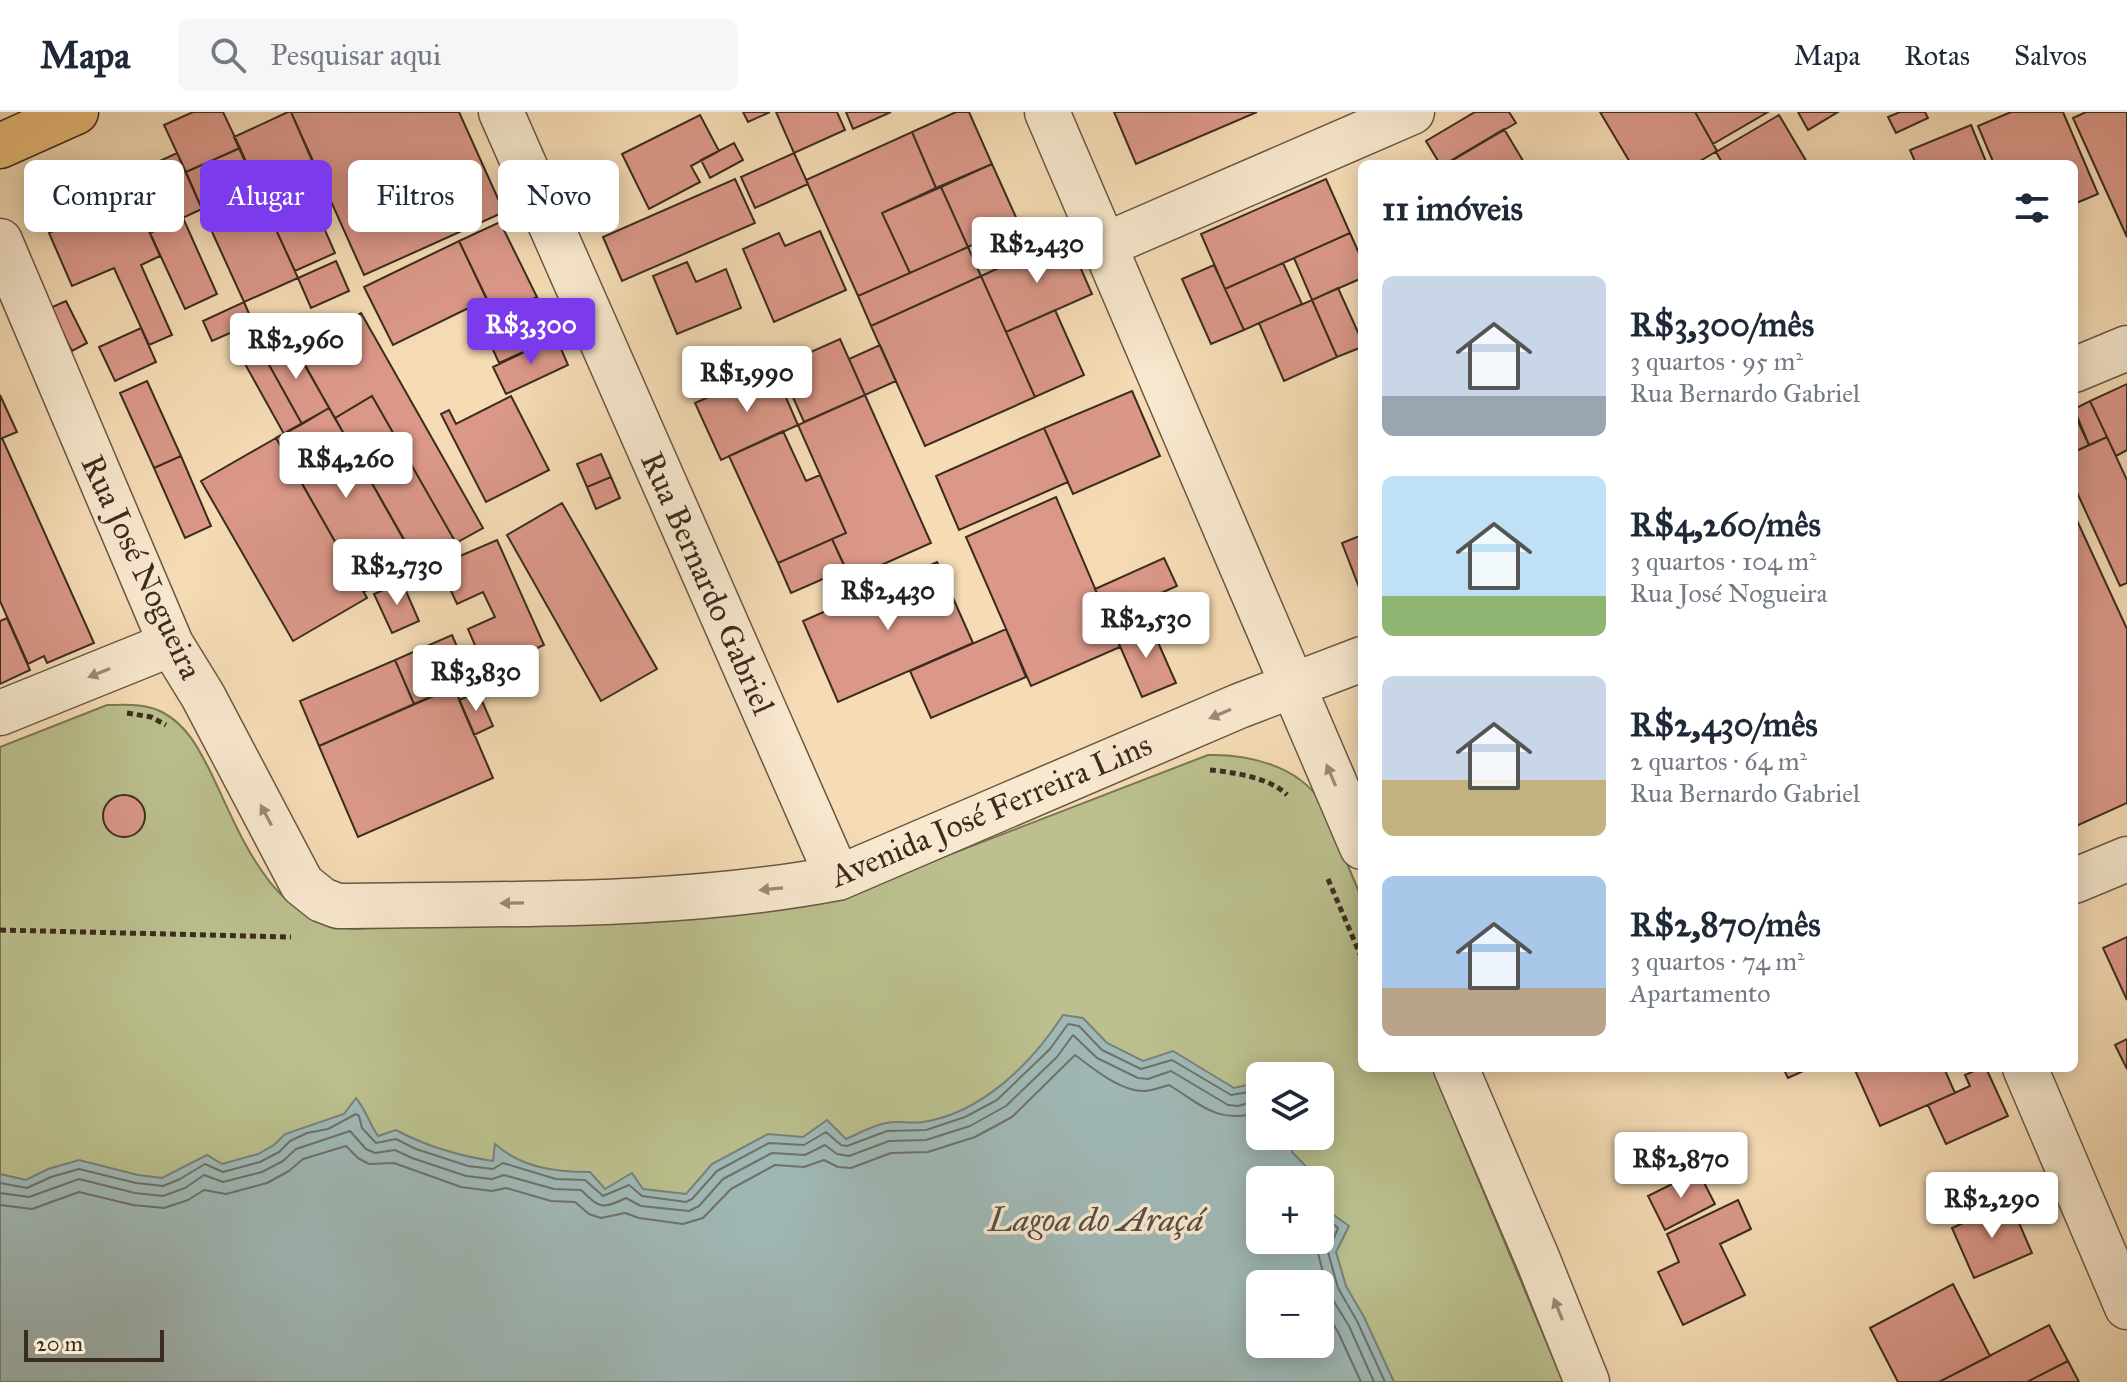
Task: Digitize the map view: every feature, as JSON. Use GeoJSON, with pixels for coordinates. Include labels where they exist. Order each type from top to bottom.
{"type":"FeatureCollection","features":[{"type":"Feature","properties":{"kind":"main road"},"geometry":{"type":"LineString","coordinates":[[0,146],[76,112]]}},
{"type":"Feature","properties":{"kind":"street","name":"Rua Bernardo Gabriel"},"geometry":{"type":"LineString","coordinates":[[501,112],[838,878]]}},
{"type":"Feature","properties":{"kind":"street"},"geometry":{"type":"LineString","coordinates":[[1047,112],[1358,838]]}},
{"type":"Feature","properties":{"kind":"street"},"geometry":{"type":"LineString","coordinates":[[1103,246],[1412,112]]}},
{"type":"Feature","properties":{"kind":"street","name":"Rua José Nogueira"},"geometry":{"type":"LineString","coordinates":[[0,241],[171,644],[203,696],[302,884]]}},
{"type":"Feature","properties":{"kind":"street"},"geometry":{"type":"LineString","coordinates":[[2078,368],[2127,348]]}},
{"type":"Feature","properties":{"kind":"street"},"geometry":{"type":"LineString","coordinates":[[0,713],[171,644]]}},
{"type":"Feature","properties":{"kind":"street","name":"Avenida José Ferreira Lins"},"geometry":{"type":"LineString","coordinates":[[302,884],[322,900],[338,906],[640,901],[794,886],[838,878],[1226,712],[1358,661]]}},
{"type":"Feature","properties":{"kind":"street"},"geometry":{"type":"LineString","coordinates":[[2078,879],[2127,859]]}},
{"type":"Feature","properties":{"kind":"street"},"geometry":{"type":"LineString","coordinates":[[1458,1072],[1587,1382]]}},
{"type":"Feature","properties":{"kind":"street"},"geometry":{"type":"LineString","coordinates":[[2027,1072],[2123,1289]]}},
{"type":"Feature","properties":{"kind":"path"},"geometry":{"type":"LineString","coordinates":[[123,713],[151,717],[170,729]]}},
{"type":"Feature","properties":{"kind":"path"},"geometry":{"type":"LineString","coordinates":[[0,930],[297,937]]}},
{"type":"Feature","properties":{"kind":"green space"},"geometry":{"type":"Polygon","coordinates":[[[107,705],[142,706],[162,712],[179,724],[197,747],[248,848],[262,872],[280,893],[300,910],[324,923],[352,929],[676,913],[855,891],[1208,755],[1256,760],[1286,771],[1299,779],[1321,802],[1358,890],[1358,1072],[1434,1072],[1563,1382],[0,1382],[0,747],[107,705]]]}},
{"type":"Feature","properties":{"kind":"water","name":"Lagoa do Araçá"},"geometry":{"type":"Polygon","coordinates":[[[1063,1015],[1083,1018],[1107,1043],[1143,1061],[1173,1051],[1234,1088],[1246,1085],[1246,1150],[1292,1150],[1306,1166],[1246,1166],[1246,1254],[1334,1254],[1334,1215],[1349,1226],[1336,1252],[1346,1286],[1394,1382],[0,1382],[0,1174],[26,1180],[48,1169],[79,1160],[162,1178],[207,1155],[222,1164],[258,1154],[285,1134],[344,1114],[356,1098],[378,1136],[396,1130],[443,1150],[493,1161],[495,1144],[516,1158],[540,1167],[590,1172],[605,1189],[632,1173],[643,1189],[686,1194],[712,1164],[768,1134],[803,1137],[827,1120],[846,1139],[881,1124],[914,1123],[945,1117],[985,1097],[1021,1068],[1063,1015]]]}},
{"type":"Feature","properties":{"kind":"building"},"geometry":{"type":"Polygon","coordinates":[[[193,112],[223,112],[240,148],[213,160],[200,160],[200,166],[186,172],[184,160],[180,160],[164,125],[193,112]]]}},
{"type":"Feature","properties":{"kind":"building"},"geometry":{"type":"Polygon","coordinates":[[[291,112],[312,160],[244,160],[234,137],[291,112]]]}},
{"type":"Feature","properties":{"kind":"building"},"geometry":{"type":"Polygon","coordinates":[[[291,112],[459,112],[481,160],[348,160],[348,232],[460,232],[364,275],[332,204],[332,160],[312,160],[291,112]]]}},
{"type":"Feature","properties":{"kind":"building"},"geometry":{"type":"Polygon","coordinates":[[[743,112],[770,112],[748,122],[743,112]]]}},
{"type":"Feature","properties":{"kind":"building"},"geometry":{"type":"Polygon","coordinates":[[[776,112],[837,112],[845,130],[794,153],[776,112]]]}},
{"type":"Feature","properties":{"kind":"building"},"geometry":{"type":"Polygon","coordinates":[[[846,112],[891,112],[853,129],[846,112]]]}},
{"type":"Feature","properties":{"kind":"building"},"geometry":{"type":"Polygon","coordinates":[[[956,112],[969,112],[992,164],[936,188],[912,132],[956,112]]]}},
{"type":"Feature","properties":{"kind":"building"},"geometry":{"type":"Polygon","coordinates":[[[1114,112],[1257,112],[1136,164],[1114,112]]]}},
{"type":"Feature","properties":{"kind":"building"},"geometry":{"type":"Polygon","coordinates":[[[1475,112],[1509,112],[1516,123],[1453,160],[1438,160],[1426,141],[1475,112]]]}},
{"type":"Feature","properties":{"kind":"building"},"geometry":{"type":"Polygon","coordinates":[[[1600,112],[1695,112],[1717,151],[1702,160],[1629,160],[1600,112]]]}},
{"type":"Feature","properties":{"kind":"building"},"geometry":{"type":"Polygon","coordinates":[[[1695,112],[1768,112],[1713,144],[1695,112]]]}},
{"type":"Feature","properties":{"kind":"building"},"geometry":{"type":"Polygon","coordinates":[[[1798,112],[1838,112],[1808,130],[1798,112]]]}},
{"type":"Feature","properties":{"kind":"building"},"geometry":{"type":"Polygon","coordinates":[[[1900,112],[1925,112],[1928,118],[1896,133],[1888,117],[1900,112]]]}},
{"type":"Feature","properties":{"kind":"building"},"geometry":{"type":"Polygon","coordinates":[[[2011,112],[2063,112],[2098,194],[2078,202],[2078,160],[1992,160],[1978,126],[2011,112]]]}},
{"type":"Feature","properties":{"kind":"building"},"geometry":{"type":"Polygon","coordinates":[[[2086,112],[2127,112],[2127,237],[2073,118],[2086,112]]]}},
{"type":"Feature","properties":{"kind":"building"},"geometry":{"type":"Polygon","coordinates":[[[700,115],[719,151],[691,166],[700,182],[649,209],[622,154],[700,115]]]}},
{"type":"Feature","properties":{"kind":"building"},"geometry":{"type":"Polygon","coordinates":[[[1779,115],[1806,160],[1721,160],[1716,152],[1779,115]]]}},
{"type":"Feature","properties":{"kind":"building"},"geometry":{"type":"Polygon","coordinates":[[[1971,125],[1985,160],[1914,160],[1910,150],[1971,125]]]}},
{"type":"Feature","properties":{"kind":"building"},"geometry":{"type":"Polygon","coordinates":[[[1504,129],[1523,160],[1452,160],[1504,129]]]}},
{"type":"Feature","properties":{"kind":"building"},"geometry":{"type":"Polygon","coordinates":[[[912,132],[936,188],[882,213],[910,273],[858,296],[806,180],[912,132]]]}},
{"type":"Feature","properties":{"kind":"building"},"geometry":{"type":"Polygon","coordinates":[[[734,143],[743,160],[710,178],[701,160],[734,143]]]}},
{"type":"Feature","properties":{"kind":"building"},"geometry":{"type":"Polygon","coordinates":[[[240,148],[245,160],[213,160],[240,148]]]}},
{"type":"Feature","properties":{"kind":"building"},"geometry":{"type":"Polygon","coordinates":[[[177,153],[180,160],[162,160],[177,153]]]}},
{"type":"Feature","properties":{"kind":"building"},"geometry":{"type":"Polygon","coordinates":[[[794,153],[808,184],[755,208],[741,177],[794,153]]]}},
{"type":"Feature","properties":{"kind":"building"},"geometry":{"type":"Polygon","coordinates":[[[482,163],[498,199],[498,215],[482,222],[482,163]]]}},
{"type":"Feature","properties":{"kind":"building"},"geometry":{"type":"Polygon","coordinates":[[[992,164],[1019,224],[968,247],[941,187],[992,164]]]}},
{"type":"Feature","properties":{"kind":"building"},"geometry":{"type":"Polygon","coordinates":[[[200,166],[200,204],[186,172],[200,166]]]}},
{"type":"Feature","properties":{"kind":"building"},"geometry":{"type":"Polygon","coordinates":[[[184,169],[200,205],[200,210],[184,217],[184,169]]]}},
{"type":"Feature","properties":{"kind":"building"},"geometry":{"type":"Polygon","coordinates":[[[735,179],[755,223],[622,281],[603,237],[735,179]]]}},
{"type":"Feature","properties":{"kind":"building"},"geometry":{"type":"Polygon","coordinates":[[[1326,179],[1350,233],[1225,289],[1201,234],[1326,179]]]}},
{"type":"Feature","properties":{"kind":"building"},"geometry":{"type":"Polygon","coordinates":[[[941,187],[968,247],[910,273],[882,213],[941,187]]]}},
{"type":"Feature","properties":{"kind":"building"},"geometry":{"type":"Polygon","coordinates":[[[184,220],[217,294],[185,309],[150,233],[184,232],[184,220]]]}},
{"type":"Feature","properties":{"kind":"building"},"geometry":{"type":"Polygon","coordinates":[[[498,223],[498,232],[505,232],[537,297],[495,317],[459,241],[498,223]]]}},
{"type":"Feature","properties":{"kind":"building"},"geometry":{"type":"Polygon","coordinates":[[[820,231],[846,290],[774,322],[743,249],[779,233],[785,246],[820,231]]]}},
{"type":"Feature","properties":{"kind":"building"},"geometry":{"type":"Polygon","coordinates":[[[149,232],[160,256],[141,265],[172,335],[149,345],[114,268],[72,286],[49,233],[149,232]]]}},
{"type":"Feature","properties":{"kind":"building"},"geometry":{"type":"Polygon","coordinates":[[[212,232],[277,232],[298,278],[244,302],[212,232]]]}},
{"type":"Feature","properties":{"kind":"building"},"geometry":{"type":"Polygon","coordinates":[[[277,232],[326,232],[335,253],[295,271],[277,232]]]}},
{"type":"Feature","properties":{"kind":"building"},"geometry":{"type":"Polygon","coordinates":[[[1350,233],[1358,251],[1358,280],[1312,300],[1294,258],[1350,233]]]}},
{"type":"Feature","properties":{"kind":"building"},"geometry":{"type":"Polygon","coordinates":[[[1067,237],[1092,294],[1006,332],[981,276],[1067,237]]]}},
{"type":"Feature","properties":{"kind":"building"},"geometry":{"type":"Polygon","coordinates":[[[459,241],[487,299],[393,345],[364,287],[459,241]]]}},
{"type":"Feature","properties":{"kind":"building"},"geometry":{"type":"Polygon","coordinates":[[[968,247],[981,276],[871,326],[858,296],[968,247]]]}},
{"type":"Feature","properties":{"kind":"building"},"geometry":{"type":"Polygon","coordinates":[[[336,261],[349,291],[311,308],[298,278],[336,261]]]}},
{"type":"Feature","properties":{"kind":"building"},"geometry":{"type":"Polygon","coordinates":[[[687,262],[696,282],[726,269],[741,308],[677,334],[653,276],[687,262]]]}},
{"type":"Feature","properties":{"kind":"building"},"geometry":{"type":"Polygon","coordinates":[[[1283,263],[1302,304],[1244,330],[1225,289],[1283,263]]]}},
{"type":"Feature","properties":{"kind":"building"},"geometry":{"type":"Polygon","coordinates":[[[1214,265],[1244,330],[1211,344],[1182,279],[1214,265]]]}},
{"type":"Feature","properties":{"kind":"building"},"geometry":{"type":"Polygon","coordinates":[[[981,276],[1035,397],[925,446],[871,326],[981,276]]]}},
{"type":"Feature","properties":{"kind":"building"},"geometry":{"type":"Polygon","coordinates":[[[1338,288],[1358,332],[1358,349],[1337,357],[1312,300],[1338,288]]]}},
{"type":"Feature","properties":{"kind":"building"},"geometry":{"type":"Polygon","coordinates":[[[537,297],[556,337],[499,363],[481,323],[537,297]]]}},
{"type":"Feature","properties":{"kind":"building"},"geometry":{"type":"Polygon","coordinates":[[[1312,300],[1337,357],[1284,381],[1259,323],[1312,300]]]}},
{"type":"Feature","properties":{"kind":"building"},"geometry":{"type":"Polygon","coordinates":[[[66,301],[87,343],[72,351],[50,308],[66,301]]]}},
{"type":"Feature","properties":{"kind":"building"},"geometry":{"type":"Polygon","coordinates":[[[244,302],[253,323],[212,341],[203,321],[244,302]]]}},
{"type":"Feature","properties":{"kind":"building"},"geometry":{"type":"Polygon","coordinates":[[[1055,310],[1084,375],[1035,397],[1006,332],[1055,310]]]}},
{"type":"Feature","properties":{"kind":"building"},"geometry":{"type":"Polygon","coordinates":[[[361,313],[483,528],[456,543],[372,396],[335,418],[296,350],[361,313]]]}},
{"type":"Feature","properties":{"kind":"building"},"geometry":{"type":"Polygon","coordinates":[[[141,328],[156,362],[115,381],[99,347],[141,328]]]}},
{"type":"Feature","properties":{"kind":"building"},"geometry":{"type":"Polygon","coordinates":[[[556,337],[568,365],[506,394],[493,367],[556,337]]]}},
{"type":"Feature","properties":{"kind":"building"},"geometry":{"type":"Polygon","coordinates":[[[290,338],[329,408],[302,424],[263,354],[290,338]]]}},
{"type":"Feature","properties":{"kind":"building"},"geometry":{"type":"Polygon","coordinates":[[[840,339],[865,395],[804,422],[779,366],[840,339]]]}},
{"type":"Feature","properties":{"kind":"building"},"geometry":{"type":"Polygon","coordinates":[[[880,345],[896,381],[865,395],[849,359],[880,345]]]}},
{"type":"Feature","properties":{"kind":"building"},"geometry":{"type":"Polygon","coordinates":[[[263,354],[302,424],[284,434],[245,364],[263,354]]]}},
{"type":"Feature","properties":{"kind":"building"},"geometry":{"type":"Polygon","coordinates":[[[773,368],[798,425],[721,460],[695,403],[773,368]]]}},
{"type":"Feature","properties":{"kind":"building"},"geometry":{"type":"Polygon","coordinates":[[[147,381],[181,456],[154,468],[120,393],[147,381]]]}},
{"type":"Feature","properties":{"kind":"building"},"geometry":{"type":"Polygon","coordinates":[[[2127,384],[2127,450],[2116,456],[2090,401],[2127,384]]]}},
{"type":"Feature","properties":{"kind":"building"},"geometry":{"type":"Polygon","coordinates":[[[1132,391],[1160,456],[1073,494],[1044,428],[1132,391]]]}},
{"type":"Feature","properties":{"kind":"building"},"geometry":{"type":"Polygon","coordinates":[[[0,395],[17,432],[0,439],[0,395]]]}},
{"type":"Feature","properties":{"kind":"building"},"geometry":{"type":"Polygon","coordinates":[[[865,395],[931,543],[850,579],[832,539],[846,533],[798,425],[865,395]]]}},
{"type":"Feature","properties":{"kind":"building"},"geometry":{"type":"Polygon","coordinates":[[[372,396],[456,543],[418,565],[335,418],[372,396]]]}},
{"type":"Feature","properties":{"kind":"building"},"geometry":{"type":"Polygon","coordinates":[[[511,396],[549,470],[486,502],[441,414],[449,410],[456,424],[511,396]]]}},
{"type":"Feature","properties":{"kind":"building"},"geometry":{"type":"Polygon","coordinates":[[[2090,401],[2107,437],[2089,445],[2078,419],[2078,407],[2090,401]]]}},
{"type":"Feature","properties":{"kind":"building"},"geometry":{"type":"Polygon","coordinates":[[[329,408],[417,562],[364,592],[276,438],[329,408]]]}},
{"type":"Feature","properties":{"kind":"building"},"geometry":{"type":"Polygon","coordinates":[[[2078,422],[2089,445],[2078,450],[2078,422]]]}},
{"type":"Feature","properties":{"kind":"building"},"geometry":{"type":"Polygon","coordinates":[[[1044,428],[1068,482],[959,530],[936,476],[1044,428]]]}},
{"type":"Feature","properties":{"kind":"building"},"geometry":{"type":"Polygon","coordinates":[[[783,431],[806,481],[820,475],[846,533],[778,563],[729,456],[783,431]]]}},
{"type":"Feature","properties":{"kind":"building"},"geometry":{"type":"Polygon","coordinates":[[[2107,437],[2127,480],[2127,583],[2120,586],[2078,495],[2078,450],[2107,437]]]}},
{"type":"Feature","properties":{"kind":"building"},"geometry":{"type":"Polygon","coordinates":[[[2,438],[94,643],[47,663],[44,656],[28,664],[0,601],[2,438]]]}},
{"type":"Feature","properties":{"kind":"building"},"geometry":{"type":"Polygon","coordinates":[[[276,438],[367,598],[293,641],[201,481],[276,438]]]}},
{"type":"Feature","properties":{"kind":"building"},"geometry":{"type":"Polygon","coordinates":[[[601,454],[611,477],[587,487],[577,464],[601,454]]]}},
{"type":"Feature","properties":{"kind":"building"},"geometry":{"type":"Polygon","coordinates":[[[181,456],[211,526],[185,538],[154,468],[181,456]]]}},
{"type":"Feature","properties":{"kind":"building"},"geometry":{"type":"Polygon","coordinates":[[[611,477],[620,498],[596,509],[587,487],[611,477]]]}},
{"type":"Feature","properties":{"kind":"building"},"geometry":{"type":"Polygon","coordinates":[[[1056,497],[1120,647],[1031,686],[966,537],[1056,497]]]}},
{"type":"Feature","properties":{"kind":"building"},"geometry":{"type":"Polygon","coordinates":[[[562,503],[657,669],[601,701],[507,535],[562,503]]]}},
{"type":"Feature","properties":{"kind":"building"},"geometry":{"type":"Polygon","coordinates":[[[2078,523],[2127,629],[2127,803],[2078,825],[2078,523]]]}},
{"type":"Feature","properties":{"kind":"building"},"geometry":{"type":"Polygon","coordinates":[[[1358,537],[1358,585],[1342,543],[1358,537]]]}},
{"type":"Feature","properties":{"kind":"building"},"geometry":{"type":"Polygon","coordinates":[[[832,539],[846,569],[791,593],[778,563],[832,539]]]}},
{"type":"Feature","properties":{"kind":"building"},"geometry":{"type":"Polygon","coordinates":[[[497,540],[544,645],[486,671],[468,629],[495,617],[483,592],[457,604],[439,565],[497,540]]]}},
{"type":"Feature","properties":{"kind":"building"},"geometry":{"type":"Polygon","coordinates":[[[1164,558],[1177,586],[1107,617],[1095,589],[1164,558]]]}},
{"type":"Feature","properties":{"kind":"building"},"geometry":{"type":"Polygon","coordinates":[[[937,562],[973,643],[838,702],[803,621],[937,562]]]}},
{"type":"Feature","properties":{"kind":"building"},"geometry":{"type":"Polygon","coordinates":[[[402,582],[419,621],[392,633],[374,594],[402,582]]]}},
{"type":"Feature","properties":{"kind":"building"},"geometry":{"type":"Polygon","coordinates":[[[7,618],[30,670],[0,684],[0,621],[7,618]]]}},
{"type":"Feature","properties":{"kind":"building"},"geometry":{"type":"Polygon","coordinates":[[[1149,622],[1176,683],[1142,697],[1116,637],[1149,622]]]}},
{"type":"Feature","properties":{"kind":"building"},"geometry":{"type":"Polygon","coordinates":[[[1006,629],[1026,677],[931,718],[910,671],[1006,629]]]}},
{"type":"Feature","properties":{"kind":"building"},"geometry":{"type":"Polygon","coordinates":[[[452,635],[471,680],[414,704],[395,660],[452,635]]]}},
{"type":"Feature","properties":{"kind":"building"},"geometry":{"type":"Polygon","coordinates":[[[395,660],[414,704],[319,746],[300,701],[395,660]]]}},
{"type":"Feature","properties":{"kind":"building"},"geometry":{"type":"Polygon","coordinates":[[[454,687],[493,778],[358,837],[319,746],[454,687]]]}},
{"type":"Feature","properties":{"kind":"building"},"geometry":{"type":"Polygon","coordinates":[[[478,692],[493,726],[474,735],[459,700],[478,692]]]}},
{"type":"Feature","properties":{"kind":"building"},"geometry":{"type":"Polygon","coordinates":[[[124,795],[139,801],[145,816],[139,831],[124,837],[109,831],[103,816],[109,801],[124,795]]]}},
{"type":"Feature","properties":{"kind":"building"},"geometry":{"type":"Polygon","coordinates":[[[2127,937],[2127,1000],[2103,948],[2127,937]]]}},
{"type":"Feature","properties":{"kind":"building"},"geometry":{"type":"Polygon","coordinates":[[[2127,1039],[2127,1069],[2115,1045],[2127,1039]]]}},
{"type":"Feature","properties":{"kind":"building"},"geometry":{"type":"Polygon","coordinates":[[[1785,1072],[1801,1072],[1788,1078],[1785,1072]]]}},
{"type":"Feature","properties":{"kind":"building"},"geometry":{"type":"Polygon","coordinates":[[[1856,1072],[1946,1072],[1955,1093],[1880,1126],[1856,1072]]]}},
{"type":"Feature","properties":{"kind":"building"},"geometry":{"type":"Polygon","coordinates":[[[1988,1072],[2008,1116],[1946,1144],[1928,1105],[1970,1086],[1965,1075],[1988,1072]]]}},
{"type":"Feature","properties":{"kind":"building"},"geometry":{"type":"Polygon","coordinates":[[[1698,1171],[1715,1204],[1665,1230],[1648,1196],[1698,1171]]]}},
{"type":"Feature","properties":{"kind":"building"},"geometry":{"type":"Polygon","coordinates":[[[1738,1200],[1751,1229],[1720,1244],[1745,1295],[1683,1325],[1658,1272],[1679,1262],[1667,1234],[1738,1200]]]}},
{"type":"Feature","properties":{"kind":"building"},"geometry":{"type":"Polygon","coordinates":[[[2010,1202],[2032,1253],[1974,1278],[1952,1228],[2010,1202]]]}},
{"type":"Feature","properties":{"kind":"building"},"geometry":{"type":"Polygon","coordinates":[[[1953,1284],[1990,1356],[1939,1382],[1898,1382],[1870,1328],[1953,1284]]]}},
{"type":"Feature","properties":{"kind":"building"},"geometry":{"type":"Polygon","coordinates":[[[2049,1325],[2068,1361],[2027,1382],[1939,1382],[2049,1325]]]}},
{"type":"Feature","properties":{"kind":"building"},"geometry":{"type":"Polygon","coordinates":[[[2068,1361],[2079,1382],[2027,1382],[2068,1361]]]}}]}
